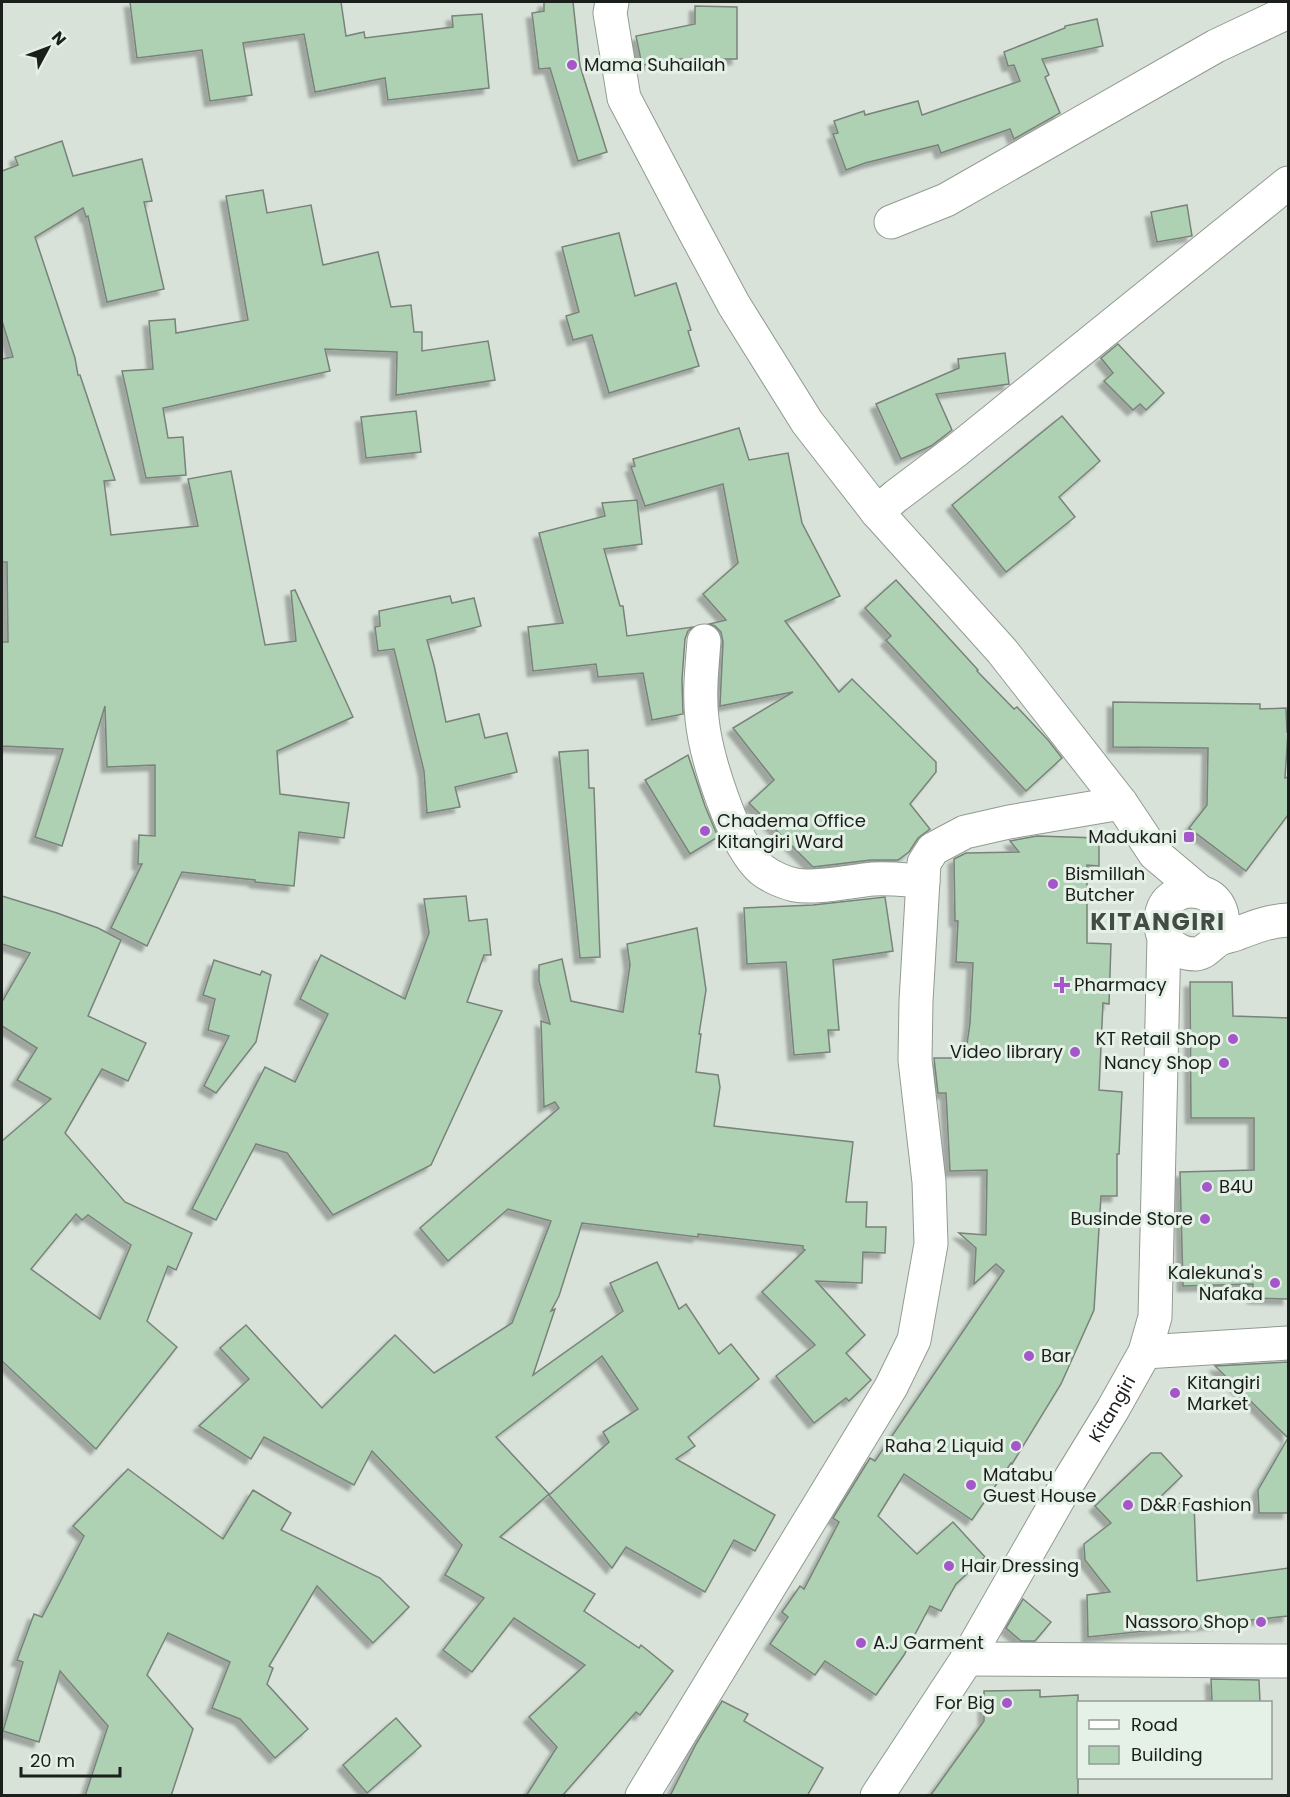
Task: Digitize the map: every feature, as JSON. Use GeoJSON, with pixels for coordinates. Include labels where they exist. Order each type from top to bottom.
{"type":"FeatureCollection","features":[{"type":"Feature","properties":{"kind":"street"},"geometry":{"type":"LineString","coordinates":[[612,2],[610,13],[624,98],[734,305],[807,422],[877,512],[1002,651],[1121,803],[1155,854],[1209,898],[1223,917],[1223,929],[1162,1002]]}},
{"type":"Feature","properties":{"kind":"street"},"geometry":{"type":"LineString","coordinates":[[891,222],[946,200],[1216,46],[1288,12]]}},
{"type":"Feature","properties":{"kind":"street"},"geometry":{"type":"LineString","coordinates":[[877,512],[1288,183]]}},
{"type":"Feature","properties":{"kind":"street"},"geometry":{"type":"LineString","coordinates":[[704,641],[702,717],[706,748],[717,784],[745,849],[763,870],[797,886],[872,879],[923,881]]}},
{"type":"Feature","properties":{"kind":"street"},"geometry":{"type":"LineString","coordinates":[[642,1796],[891,1387],[914,1340],[931,1244],[929,1182],[915,1060],[924,863],[933,849],[966,832],[1009,822],[1121,803]]}},
{"type":"Feature","properties":{"kind":"street"},"geometry":{"type":"LineString","coordinates":[[1155,854],[1167,902]]}},
{"type":"Feature","properties":{"kind":"street"},"geometry":{"type":"LineString","coordinates":[[1187,891],[1280,920],[1207,947],[1184,952],[1173,947],[1164,937],[1161,913],[1167,902],[1187,891]]}},
{"type":"Feature","properties":{"kind":"street","name":"Kitangiri"},"geometry":{"type":"LineString","coordinates":[[878,1796],[967,1659],[1145,1352],[1155,1317],[1164,937]]}},
{"type":"Feature","properties":{"kind":"street"},"geometry":{"type":"LineString","coordinates":[[1145,1352],[1288,1343]]}},
{"type":"Feature","properties":{"kind":"street"},"geometry":{"type":"LineString","coordinates":[[967,1659],[1288,1661]]}},
{"type":"Feature","properties":{"kind":"building"},"geometry":{"type":"Polygon","coordinates":[[[130,2],[341,2],[346,36],[364,32],[365,38],[453,27],[452,16],[482,14],[489,88],[388,100],[385,78],[315,92],[304,34],[243,43],[252,95],[210,101],[202,50],[137,58],[130,2]]]}},
{"type":"Feature","properties":{"kind":"building"},"geometry":{"type":"Polygon","coordinates":[[[544,2],[573,2],[580,66],[607,152],[578,161],[550,68],[539,69],[532,13],[544,11],[544,2]]]}},
{"type":"Feature","properties":{"kind":"building"},"geometry":{"type":"Polygon","coordinates":[[[695,6],[737,7],[737,59],[672,59],[642,65],[636,36],[695,24],[695,6]]]}},
{"type":"Feature","properties":{"kind":"building"},"geometry":{"type":"Polygon","coordinates":[[[1097,19],[1103,46],[1042,59],[1049,75],[1045,77],[1060,113],[1014,139],[1010,129],[941,153],[938,145],[846,170],[833,134],[838,133],[834,121],[864,111],[865,115],[918,101],[922,115],[1020,81],[1014,65],[1008,66],[1004,52],[1065,28],[1065,26],[1097,19]]]}},
{"type":"Feature","properties":{"kind":"building"},"geometry":{"type":"Polygon","coordinates":[[[62,141],[73,176],[142,159],[152,201],[144,202],[164,289],[107,302],[88,216],[86,217],[83,208],[35,237],[75,358],[78,375],[80,375],[115,480],[104,481],[111,535],[198,526],[188,479],[231,471],[265,645],[296,641],[291,591],[295,590],[353,717],[277,751],[280,794],[349,803],[344,838],[299,832],[294,886],[182,872],[147,946],[111,928],[142,864],[138,864],[139,835],[155,836],[155,765],[107,767],[105,706],[62,846],[35,837],[63,749],[2,746],[2,642],[8,642],[7,562],[2,562],[2,359],[13,357],[2,321],[2,171],[18,165],[15,157],[62,141]]]}},
{"type":"Feature","properties":{"kind":"building"},"geometry":{"type":"Polygon","coordinates":[[[263,190],[267,213],[311,205],[323,265],[378,252],[391,307],[411,305],[414,332],[422,332],[422,351],[488,341],[495,380],[396,395],[397,352],[325,349],[330,371],[163,408],[168,438],[183,437],[186,475],[146,478],[122,371],[153,369],[149,321],[175,319],[176,333],[248,320],[226,196],[263,190]]]}},
{"type":"Feature","properties":{"kind":"building"},"geometry":{"type":"Polygon","coordinates":[[[1187,205],[1192,236],[1157,242],[1151,212],[1187,205]]]}},
{"type":"Feature","properties":{"kind":"building"},"geometry":{"type":"Polygon","coordinates":[[[619,233],[635,296],[676,283],[691,330],[688,331],[699,366],[609,393],[592,335],[573,340],[566,316],[579,312],[562,247],[619,233]]]}},
{"type":"Feature","properties":{"kind":"building"},"geometry":{"type":"Polygon","coordinates":[[[1118,344],[1164,393],[1146,410],[1140,404],[1133,410],[1104,381],[1113,373],[1101,358],[1118,344]]]}},
{"type":"Feature","properties":{"kind":"building"},"geometry":{"type":"Polygon","coordinates":[[[1005,353],[1009,384],[936,394],[952,430],[931,446],[901,459],[876,404],[959,368],[958,359],[1005,353]]]}},
{"type":"Feature","properties":{"kind":"building"},"geometry":{"type":"Polygon","coordinates":[[[416,411],[421,452],[366,458],[361,417],[416,411]]]}},
{"type":"Feature","properties":{"kind":"building"},"geometry":{"type":"Polygon","coordinates":[[[1062,416],[1100,461],[1059,497],[1075,517],[1006,572],[952,505],[1062,416]]]}},
{"type":"Feature","properties":{"kind":"building"},"geometry":{"type":"Polygon","coordinates":[[[739,428],[749,460],[788,453],[802,523],[840,596],[785,621],[839,692],[852,679],[936,762],[936,772],[910,804],[930,829],[918,838],[909,852],[898,860],[871,860],[813,867],[749,803],[774,780],[733,728],[793,692],[720,706],[723,642],[721,632],[709,624],[726,620],[703,594],[738,563],[723,484],[645,506],[631,467],[635,466],[633,459],[739,428]]]}},
{"type":"Feature","properties":{"kind":"building"},"geometry":{"type":"Polygon","coordinates":[[[637,500],[642,544],[604,549],[620,606],[623,606],[627,636],[693,627],[688,631],[685,639],[682,679],[683,714],[652,720],[643,673],[598,677],[596,664],[533,671],[528,627],[563,623],[539,533],[605,516],[602,503],[637,500]]]}},
{"type":"Feature","properties":{"kind":"building"},"geometry":{"type":"Polygon","coordinates":[[[896,580],[977,671],[1014,709],[1017,707],[1062,758],[1026,791],[886,640],[891,636],[865,608],[896,580]]]}},
{"type":"Feature","properties":{"kind":"building"},"geometry":{"type":"Polygon","coordinates":[[[450,596],[452,603],[474,598],[481,626],[427,640],[446,722],[479,714],[485,738],[507,733],[517,772],[455,787],[460,807],[427,813],[424,771],[394,649],[378,651],[375,627],[380,626],[379,611],[450,596]]]}},
{"type":"Feature","properties":{"kind":"building"},"geometry":{"type":"Polygon","coordinates":[[[1113,702],[1260,704],[1260,709],[1286,708],[1288,732],[1285,778],[1288,777],[1288,815],[1246,871],[1189,828],[1207,805],[1208,748],[1113,747],[1113,702]]]}},
{"type":"Feature","properties":{"kind":"building"},"geometry":{"type":"Polygon","coordinates":[[[588,750],[589,788],[594,788],[600,957],[580,958],[559,752],[588,750]]]}},
{"type":"Feature","properties":{"kind":"building"},"geometry":{"type":"Polygon","coordinates":[[[688,755],[718,837],[690,854],[645,780],[688,755]]]}},
{"type":"Feature","properties":{"kind":"building"},"geometry":{"type":"Polygon","coordinates":[[[1037,836],[1099,838],[1099,866],[1087,865],[1087,943],[1111,944],[1109,1004],[1103,1003],[1099,1090],[1122,1092],[1119,1154],[1117,1154],[1117,1196],[1101,1196],[1094,1310],[1061,1384],[1012,1464],[972,1520],[904,1474],[878,1516],[917,1554],[953,1522],[985,1557],[956,1584],[941,1611],[930,1606],[904,1655],[876,1695],[825,1661],[815,1675],[770,1644],[788,1617],[782,1612],[800,1586],[804,1589],[839,1522],[833,1518],[870,1458],[875,1461],[1004,1271],[996,1264],[974,1284],[976,1248],[959,1233],[986,1235],[987,1170],[950,1171],[946,1093],[938,1093],[934,1058],[965,1058],[970,1023],[973,963],[956,962],[958,921],[955,921],[954,859],[966,853],[1019,852],[1010,841],[1037,836]]]}},
{"type":"Feature","properties":{"kind":"building"},"geometry":{"type":"Polygon","coordinates":[[[2,896],[98,928],[121,940],[88,1016],[146,1043],[128,1081],[102,1069],[65,1133],[125,1202],[192,1233],[176,1270],[168,1266],[147,1321],[177,1347],[96,1449],[2,1361],[2,1141],[51,1099],[17,1080],[37,1048],[2,1026],[2,1002],[30,953],[2,944],[2,896]],[[76,1214],[31,1269],[100,1319],[131,1245],[88,1215],[82,1220],[76,1214]]]}},
{"type":"Feature","properties":{"kind":"building"},"geometry":{"type":"Polygon","coordinates":[[[466,896],[469,921],[487,919],[491,955],[484,955],[467,1002],[502,1011],[431,1165],[333,1215],[287,1153],[256,1144],[216,1220],[192,1209],[265,1067],[295,1082],[328,1014],[300,999],[321,955],[405,999],[429,933],[424,899],[466,896]]]}},
{"type":"Feature","properties":{"kind":"building"},"geometry":{"type":"Polygon","coordinates":[[[885,897],[893,951],[833,960],[839,1030],[828,1030],[830,1052],[794,1055],[786,962],[747,964],[744,908],[813,905],[885,897]]]}},
{"type":"Feature","properties":{"kind":"building"},"geometry":{"type":"Polygon","coordinates":[[[697,928],[706,990],[696,1072],[718,1075],[720,1087],[714,1126],[853,1142],[846,1202],[867,1202],[866,1227],[886,1227],[885,1253],[863,1252],[862,1283],[816,1281],[865,1335],[846,1353],[871,1380],[849,1401],[846,1398],[814,1423],[776,1376],[815,1345],[762,1292],[805,1250],[803,1246],[698,1234],[698,1237],[582,1223],[559,1296],[551,1311],[555,1309],[533,1375],[623,1311],[610,1283],[657,1262],[679,1309],[686,1304],[719,1354],[731,1344],[759,1379],[688,1437],[695,1446],[676,1459],[775,1515],[755,1551],[734,1540],[705,1592],[626,1547],[612,1568],[549,1495],[609,1442],[603,1432],[638,1409],[602,1356],[496,1437],[549,1494],[500,1537],[595,1594],[584,1611],[639,1648],[641,1645],[673,1671],[640,1715],[636,1712],[562,1796],[526,1796],[557,1747],[529,1717],[585,1665],[514,1618],[472,1672],[443,1650],[484,1598],[445,1575],[462,1545],[372,1451],[354,1485],[264,1437],[251,1459],[199,1426],[249,1379],[220,1348],[246,1325],[322,1408],[395,1335],[434,1373],[512,1323],[551,1221],[508,1209],[448,1261],[420,1228],[559,1108],[555,1102],[544,1107],[541,1021],[550,1024],[539,981],[539,965],[562,959],[571,1001],[623,1012],[630,965],[627,944],[697,928]]]}},
{"type":"Feature","properties":{"kind":"building"},"geometry":{"type":"Polygon","coordinates":[[[214,960],[260,975],[262,971],[271,975],[256,1042],[216,1093],[204,1086],[229,1036],[208,1030],[215,999],[203,995],[214,960]]]}},
{"type":"Feature","properties":{"kind":"building"},"geometry":{"type":"Polygon","coordinates":[[[1190,982],[1232,982],[1233,1016],[1288,1018],[1288,1299],[1253,1298],[1253,1284],[1183,1286],[1180,1172],[1254,1170],[1254,1118],[1191,1118],[1190,982]]]}},
{"type":"Feature","properties":{"kind":"building"},"geometry":{"type":"Polygon","coordinates":[[[1288,1362],[1288,1438],[1215,1366],[1288,1362]]]}},
{"type":"Feature","properties":{"kind":"building"},"geometry":{"type":"Polygon","coordinates":[[[1288,1438],[1288,1513],[1259,1513],[1258,1490],[1288,1438]]]}},
{"type":"Feature","properties":{"kind":"building"},"geometry":{"type":"Polygon","coordinates":[[[1151,1453],[1161,1453],[1182,1476],[1155,1502],[1194,1504],[1197,1581],[1288,1568],[1288,1616],[1088,1637],[1087,1595],[1110,1592],[1085,1560],[1084,1544],[1111,1523],[1095,1506],[1151,1453]]]}},
{"type":"Feature","properties":{"kind":"building"},"geometry":{"type":"Polygon","coordinates":[[[128,1469],[223,1539],[253,1490],[291,1513],[281,1530],[380,1578],[409,1607],[373,1643],[317,1586],[269,1666],[273,1668],[267,1684],[308,1729],[275,1758],[240,1719],[212,1708],[230,1662],[168,1633],[147,1675],[193,1729],[171,1796],[85,1796],[108,1726],[60,1671],[39,1742],[3,1731],[23,1662],[17,1660],[34,1614],[42,1617],[84,1536],[73,1526],[128,1469]]]}},
{"type":"Feature","properties":{"kind":"building"},"geometry":{"type":"Polygon","coordinates":[[[1023,1599],[1051,1622],[1035,1641],[1021,1641],[1006,1628],[1023,1599]]]}},
{"type":"Feature","properties":{"kind":"building"},"geometry":{"type":"Polygon","coordinates":[[[1211,1679],[1259,1680],[1260,1701],[1212,1701],[1211,1679]]]}},
{"type":"Feature","properties":{"kind":"building"},"geometry":{"type":"Polygon","coordinates":[[[1040,1690],[1040,1697],[1078,1695],[1078,1796],[930,1796],[984,1721],[984,1691],[1040,1690]]]}},
{"type":"Feature","properties":{"kind":"building"},"geometry":{"type":"Polygon","coordinates":[[[722,1701],[748,1714],[744,1721],[823,1768],[807,1796],[670,1796],[696,1744],[722,1701]]]}},
{"type":"Feature","properties":{"kind":"building"},"geometry":{"type":"Polygon","coordinates":[[[396,1718],[421,1746],[367,1793],[343,1765],[396,1718]]]}},
{"type":"Feature","properties":{"kind":"place","name":"Mama Suhailah"},"geometry":{"type":"Point","coordinates":[572,65]}},
{"type":"Feature","properties":{"kind":"place","name":"Chadema Office Kitangiri Ward"},"geometry":{"type":"Point","coordinates":[705,831]}},
{"type":"Feature","properties":{"kind":"place","name":"Madukani"},"geometry":{"type":"Point","coordinates":[1189,837]}},
{"type":"Feature","properties":{"kind":"place","name":"Bismillah Butcher"},"geometry":{"type":"Point","coordinates":[1053,884]}},
{"type":"Feature","properties":{"kind":"place","name":"Pharmacy"},"geometry":{"type":"Point","coordinates":[1062,985]}},
{"type":"Feature","properties":{"kind":"place","name":"KT Retail Shop"},"geometry":{"type":"Point","coordinates":[1233,1039]}},
{"type":"Feature","properties":{"kind":"place","name":"Video library"},"geometry":{"type":"Point","coordinates":[1075,1052]}},
{"type":"Feature","properties":{"kind":"place","name":"Nancy Shop"},"geometry":{"type":"Point","coordinates":[1224,1063]}},
{"type":"Feature","properties":{"kind":"place","name":"B4U"},"geometry":{"type":"Point","coordinates":[1207,1187]}},
{"type":"Feature","properties":{"kind":"place","name":"Businde Store"},"geometry":{"type":"Point","coordinates":[1205,1219]}},
{"type":"Feature","properties":{"kind":"place","name":"Kalekuna's Nafaka"},"geometry":{"type":"Point","coordinates":[1275,1283]}},
{"type":"Feature","properties":{"kind":"place","name":"Bar"},"geometry":{"type":"Point","coordinates":[1029,1356]}},
{"type":"Feature","properties":{"kind":"place","name":"Kitangiri Market"},"geometry":{"type":"Point","coordinates":[1175,1393]}},
{"type":"Feature","properties":{"kind":"place","name":"Raha 2 Liquid"},"geometry":{"type":"Point","coordinates":[1016,1446]}},
{"type":"Feature","properties":{"kind":"place","name":"Matabu Guest House"},"geometry":{"type":"Point","coordinates":[971,1485]}},
{"type":"Feature","properties":{"kind":"place","name":"D&R Fashion"},"geometry":{"type":"Point","coordinates":[1128,1505]}},
{"type":"Feature","properties":{"kind":"place","name":"Hair Dressing"},"geometry":{"type":"Point","coordinates":[949,1566]}},
{"type":"Feature","properties":{"kind":"place","name":"Nassoro Shop"},"geometry":{"type":"Point","coordinates":[1261,1622]}},
{"type":"Feature","properties":{"kind":"place","name":"A.J Garment"},"geometry":{"type":"Point","coordinates":[861,1643]}},
{"type":"Feature","properties":{"kind":"place","name":"For Big"},"geometry":{"type":"Point","coordinates":[1007,1703]}},
{"type":"Feature","properties":{"kind":"district","name":"KITANGIRI"},"geometry":{"type":"Point","coordinates":[1158,922]}}]}
